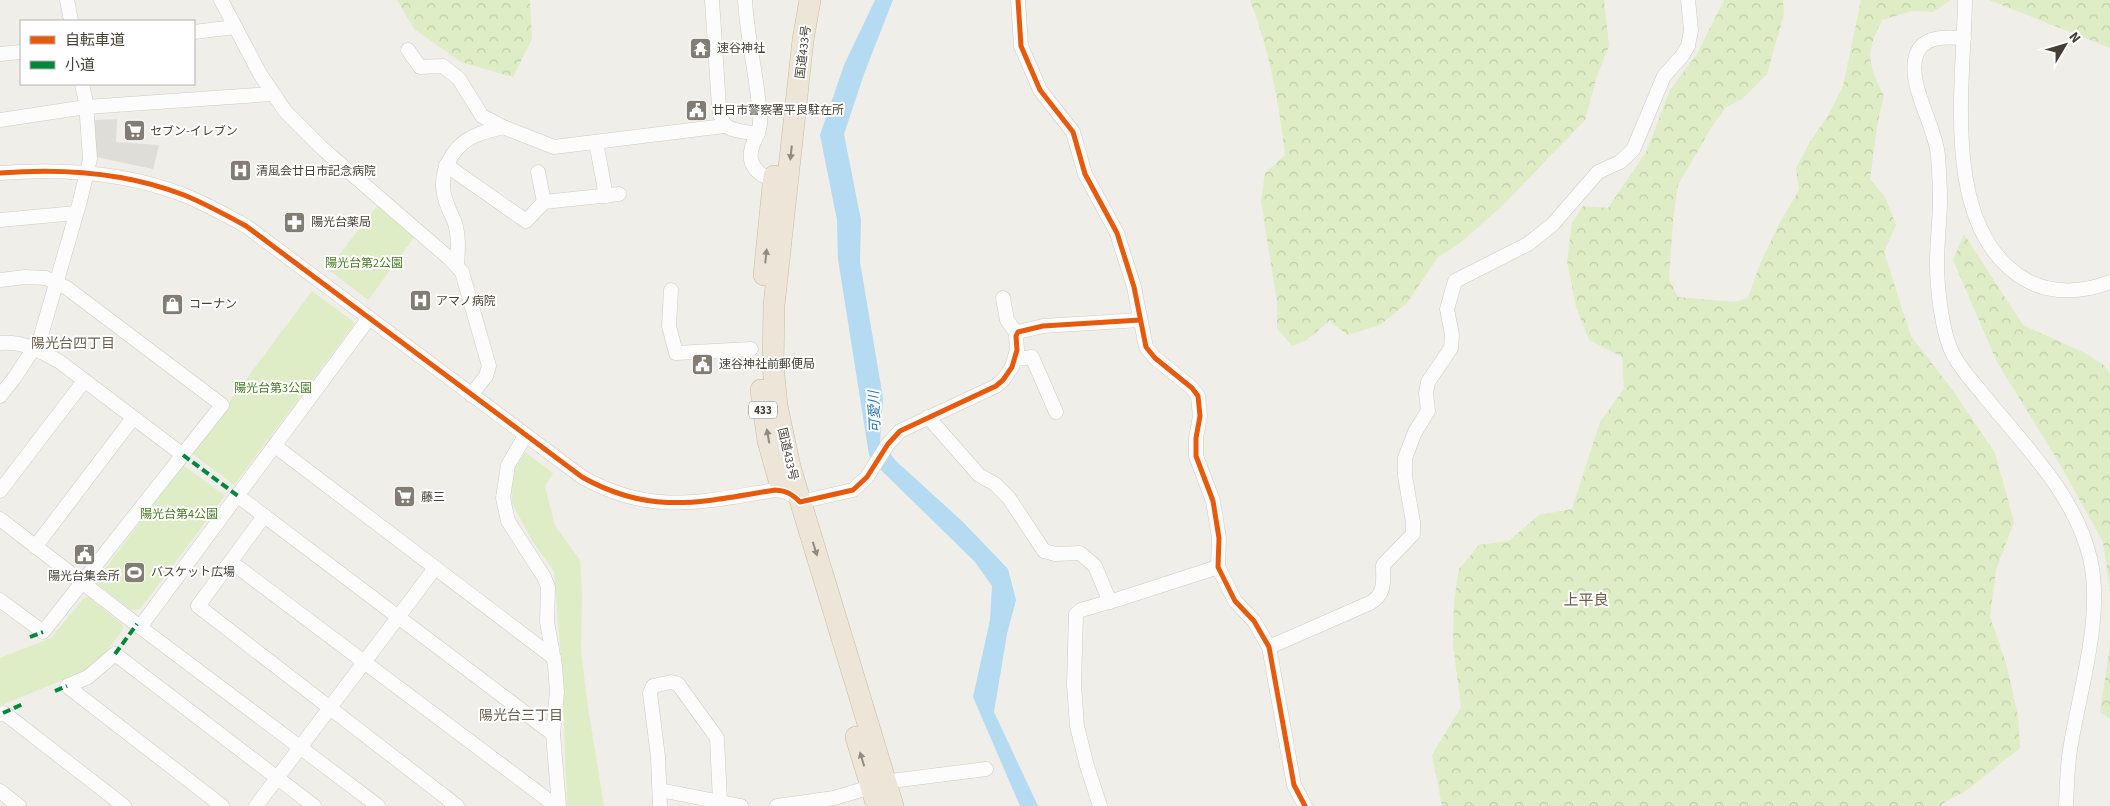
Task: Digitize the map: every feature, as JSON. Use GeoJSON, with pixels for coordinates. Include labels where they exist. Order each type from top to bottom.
{"type":"FeatureCollection","features":[{"type":"Feature","properties":{"kind":"highway","name":"国道433号"},"geometry":{"type":"LineString","coordinates":[[797,0],[781,181],[774,305],[773,366],[777,406],[790,467],[878,792]]}},
{"type":"Feature","properties":{"kind":"highway","name":"国道433号"},"geometry":{"type":"LineString","coordinates":[[810,0],[781,181],[764,272],[760,348],[762,401],[776,486],[878,792],[893,806]]}},
{"type":"Feature","properties":{"kind":"street"},"geometry":{"type":"LineString","coordinates":[[67,0],[71,20]]}},
{"type":"Feature","properties":{"kind":"street"},"geometry":{"type":"LineString","coordinates":[[221,0],[272,94],[285,111],[312,139],[457,265],[462,272],[489,366],[486,376],[472,395]]}},
{"type":"Feature","properties":{"kind":"street"},"geometry":{"type":"LineString","coordinates":[[712,0],[718,107],[724,126]]}},
{"type":"Feature","properties":{"kind":"street"},"geometry":{"type":"LineString","coordinates":[[744,0],[760,117],[758,134],[751,152],[752,162],[756,170],[764,177],[781,181]]}},
{"type":"Feature","properties":{"kind":"street"},"geometry":{"type":"LineString","coordinates":[[1018,0],[1021,46],[1040,90],[1072,132],[1085,174],[1117,233],[1134,286],[1146,347],[1155,358],[1192,388],[1198,396],[1200,416],[1196,438],[1196,456],[1213,502],[1219,538],[1218,566],[1236,601],[1254,621],[1269,648],[1294,785],[1305,806]]}},
{"type":"Feature","properties":{"kind":"street"},"geometry":{"type":"LineString","coordinates":[[1269,648],[1370,603],[1377,599],[1383,591],[1382,565],[1413,534],[1413,522],[1405,476],[1405,458],[1415,432],[1426,418],[1428,411],[1426,393],[1428,382],[1451,348],[1452,335],[1447,309],[1455,281],[1528,244],[1553,224],[1598,172],[1620,162],[1633,150],[1664,76],[1682,56],[1688,46],[1691,30],[1688,0]]}},
{"type":"Feature","properties":{"kind":"street"},"geometry":{"type":"LineString","coordinates":[[1965,0],[1960,106],[1962,150],[1974,213],[1985,239],[2001,260],[2016,274],[2033,284],[2052,289],[2073,291],[2096,288],[2110,282]]}},
{"type":"Feature","properties":{"kind":"street"},"geometry":{"type":"LineString","coordinates":[[195,32],[235,27]]}},
{"type":"Feature","properties":{"kind":"street"},"geometry":{"type":"LineString","coordinates":[[1964,38],[1935,38],[1927,41],[1916,54],[1914,65],[1918,86],[1938,152],[1940,196],[1937,264],[1946,336],[1954,356],[1965,372],[2041,465],[2072,511],[2084,536],[2095,585],[2095,613],[2070,752],[2066,806]]}},
{"type":"Feature","properties":{"kind":"street"},"geometry":{"type":"LineString","coordinates":[[408,50],[420,67],[443,66],[459,79],[482,116],[503,127],[554,147],[724,126],[729,129],[758,134]]}},
{"type":"Feature","properties":{"kind":"street"},"geometry":{"type":"LineString","coordinates":[[0,54],[20,52]]}},
{"type":"Feature","properties":{"kind":"street"},"geometry":{"type":"LineString","coordinates":[[0,396],[40,339],[87,172],[90,159],[82,85]]}},
{"type":"Feature","properties":{"kind":"street"},"geometry":{"type":"LineString","coordinates":[[0,120],[86,107],[272,94]]}},
{"type":"Feature","properties":{"kind":"street"},"geometry":{"type":"LineString","coordinates":[[457,265],[458,243],[455,224],[447,206],[443,186],[446,165],[458,147],[475,135],[503,127]]}},
{"type":"Feature","properties":{"kind":"street"},"geometry":{"type":"LineString","coordinates":[[446,165],[526,221],[544,202],[612,195],[596,142]]}},
{"type":"Feature","properties":{"kind":"street"},"geometry":{"type":"LineString","coordinates":[[0,173],[29,170],[87,172],[141,182],[184,195],[206,205],[246,226],[582,477],[610,491],[640,500],[687,504],[776,486],[792,494],[800,502],[853,490],[861,484],[888,444],[900,431],[996,386],[1008,374],[1015,359],[1017,334],[1007,320],[1003,298]]}},
{"type":"Feature","properties":{"kind":"street"},"geometry":{"type":"LineString","coordinates":[[538,172],[544,202]]}},
{"type":"Feature","properties":{"kind":"street"},"geometry":{"type":"LineString","coordinates":[[0,220],[76,213]]}},
{"type":"Feature","properties":{"kind":"street"},"geometry":{"type":"LineString","coordinates":[[0,280],[24,277],[46,278],[67,288],[222,405],[43,632],[0,600]]}},
{"type":"Feature","properties":{"kind":"street"},"geometry":{"type":"LineString","coordinates":[[671,290],[669,326],[676,353],[751,349]]}},
{"type":"Feature","properties":{"kind":"street"},"geometry":{"type":"LineString","coordinates":[[140,627],[369,318]]}},
{"type":"Feature","properties":{"kind":"street"},"geometry":{"type":"LineString","coordinates":[[1017,334],[1020,331],[1043,326],[1140,320]]}},
{"type":"Feature","properties":{"kind":"street"},"geometry":{"type":"LineString","coordinates":[[0,343],[20,343],[60,362],[183,455]]}},
{"type":"Feature","properties":{"kind":"street"},"geometry":{"type":"LineString","coordinates":[[1015,359],[1032,357],[1056,412]]}},
{"type":"Feature","properties":{"kind":"street"},"geometry":{"type":"LineString","coordinates":[[0,492],[84,381]]}},
{"type":"Feature","properties":{"kind":"street"},"geometry":{"type":"LineString","coordinates":[[928,417],[979,474],[992,482],[1009,498],[1044,551],[1055,554],[1080,553],[1094,564],[1110,602]]}},
{"type":"Feature","properties":{"kind":"street"},"geometry":{"type":"LineString","coordinates":[[36,547],[133,418]]}},
{"type":"Feature","properties":{"kind":"street"},"geometry":{"type":"LineString","coordinates":[[525,436],[508,466],[503,498],[508,521],[544,577],[548,587],[547,622],[554,658],[557,692],[553,734],[558,806]]}},
{"type":"Feature","properties":{"kind":"street"},"geometry":{"type":"LineString","coordinates":[[275,446],[554,658]]}},
{"type":"Feature","properties":{"kind":"street"},"geometry":{"type":"LineString","coordinates":[[238,496],[553,734]]}},
{"type":"Feature","properties":{"kind":"street"},"geometry":{"type":"LineString","coordinates":[[264,516],[198,606],[457,806]]}},
{"type":"Feature","properties":{"kind":"street"},"geometry":{"type":"LineString","coordinates":[[0,520],[378,806]]}},
{"type":"Feature","properties":{"kind":"street"},"geometry":{"type":"LineString","coordinates":[[231,562],[558,806]]}},
{"type":"Feature","properties":{"kind":"street"},"geometry":{"type":"LineString","coordinates":[[1100,806],[1077,726],[1074,685],[1075,618],[1078,612],[1082,610],[1218,566]]}},
{"type":"Feature","properties":{"kind":"street"},"geometry":{"type":"LineString","coordinates":[[256,806],[435,568]]}},
{"type":"Feature","properties":{"kind":"street"},"geometry":{"type":"LineString","coordinates":[[222,806],[67,686],[88,676],[115,654],[314,806]]}},
{"type":"Feature","properties":{"kind":"street"},"geometry":{"type":"LineString","coordinates":[[660,790],[730,804],[717,738],[678,684],[674,682],[656,685],[650,689],[660,806]]}},
{"type":"Feature","properties":{"kind":"street"},"geometry":{"type":"LineString","coordinates":[[0,714],[3,713],[8,716],[124,806]]}},
{"type":"Feature","properties":{"kind":"street"},"geometry":{"type":"LineString","coordinates":[[777,806],[878,792],[986,769]]}},
{"type":"Feature","properties":{"kind":"street"},"geometry":{"type":"LineString","coordinates":[[0,791],[19,806]]}},
{"type":"Feature","properties":{"kind":"green space"},"geometry":{"type":"Polygon","coordinates":[[[397,0],[530,0],[532,39],[513,77],[461,62],[414,29],[397,0]]]}},
{"type":"Feature","properties":{"kind":"green space"},"geometry":{"type":"Polygon","coordinates":[[[1250,0],[1604,0],[1609,46],[1597,76],[1585,120],[1502,206],[1459,244],[1438,257],[1407,303],[1380,325],[1348,335],[1329,321],[1307,340],[1292,346],[1277,328],[1277,302],[1261,201],[1265,173],[1285,155],[1280,115],[1272,76],[1263,37],[1250,0]]]}},
{"type":"Feature","properties":{"kind":"green space"},"geometry":{"type":"Polygon","coordinates":[[[1724,0],[1783,0],[1784,14],[1767,74],[1742,99],[1726,107],[1711,128],[1678,185],[1673,221],[1669,279],[1678,297],[1734,302],[1748,298],[1760,264],[1779,224],[1799,190],[1796,168],[1810,142],[1829,114],[1843,86],[1861,0],[1951,0],[1933,12],[1912,11],[1882,20],[1877,31],[1871,50],[1871,58],[1872,67],[1884,96],[1878,121],[1870,179],[1885,197],[1896,225],[1884,252],[1911,336],[1951,388],[1995,453],[2014,522],[1996,570],[1990,617],[2006,663],[2018,716],[2020,748],[1967,790],[1942,804],[1942,806],[1442,806],[1432,755],[1461,707],[1453,645],[1454,601],[1459,569],[1479,545],[1509,541],[1539,515],[1572,509],[1600,422],[1624,389],[1622,357],[1589,340],[1576,307],[1567,261],[1572,223],[1583,206],[1608,208],[1646,152],[1670,90],[1697,54],[1724,0]]]}},
{"type":"Feature","properties":{"kind":"green space"},"geometry":{"type":"Polygon","coordinates":[[[1989,0],[2110,0],[2110,48],[1989,0]]]}},
{"type":"Feature","properties":{"kind":"green space","name":"陽光台第2公園"},"geometry":{"type":"Polygon","coordinates":[[[378,205],[415,236],[368,300],[328,269],[378,205]]]}},
{"type":"Feature","properties":{"kind":"green space"},"geometry":{"type":"Polygon","coordinates":[[[1964,234],[2023,325],[2085,353],[2105,366],[2110,374],[2110,592],[2103,542],[2058,461],[1997,362],[1953,260],[1964,234]]]}},
{"type":"Feature","properties":{"kind":"green space","name":"陽光台第3公園"},"geometry":{"type":"Polygon","coordinates":[[[312,291],[355,323],[234,485],[191,453],[312,291]]]}},
{"type":"Feature","properties":{"kind":"green space"},"geometry":{"type":"Polygon","coordinates":[[[525,452],[553,473],[545,486],[555,526],[580,560],[582,594],[581,651],[604,806],[567,806],[562,673],[554,571],[531,539],[512,503],[513,472],[525,452]]]}},
{"type":"Feature","properties":{"kind":"green space","name":"陽光台第4公園"},"geometry":{"type":"Polygon","coordinates":[[[183,465],[225,496],[140,609],[131,610],[95,582],[183,465]]]}},
{"type":"Feature","properties":{"kind":"green space"},"geometry":{"type":"Polygon","coordinates":[[[88,597],[122,624],[123,629],[107,651],[86,670],[0,706],[0,658],[51,638],[83,599],[88,597]]]}},
{"type":"Feature","properties":{"kind":"green space"},"geometry":{"type":"Polygon","coordinates":[[[2110,645],[2110,719],[2100,712],[2110,645]]]}},
{"type":"Feature","properties":{"kind":"shaded area"},"geometry":{"type":"Polygon","coordinates":[[[117,119],[116,142],[159,145],[153,169],[96,157],[92,123],[95,120],[117,119]]]}},
{"type":"Feature","properties":{"kind":"water","name":"可愛川"},"geometry":{"type":"Polygon","coordinates":[[[875,0],[893,0],[864,74],[844,134],[861,220],[860,262],[883,398],[880,441],[896,461],[962,521],[1008,569],[1016,600],[1007,634],[994,712],[1038,806],[1020,806],[973,697],[990,620],[992,586],[975,562],[883,472],[869,455],[838,259],[837,220],[820,135],[844,65],[875,0]]]}},
{"type":"Feature","properties":{"kind":"marked path"},"geometry":{"type":"LineString","coordinates":[[183,455],[238,496]]}},
{"type":"Feature","properties":{"kind":"marked path"},"geometry":{"type":"LineString","coordinates":[[115,654],[137,624]]}},
{"type":"Feature","properties":{"kind":"marked path"},"geometry":{"type":"LineString","coordinates":[[30,637],[43,632]]}},
{"type":"Feature","properties":{"kind":"marked path"},"geometry":{"type":"LineString","coordinates":[[55,691],[67,686]]}},
{"type":"Feature","properties":{"kind":"marked path"},"geometry":{"type":"LineString","coordinates":[[3,713],[23,704]]}},
{"type":"Feature","properties":{"kind":"cycle path"},"geometry":{"type":"LineString","coordinates":[[1018,0],[1021,46],[1040,90],[1073,132],[1085,174],[1117,233],[1134,287],[1146,347],[1155,358],[1192,388],[1198,396],[1200,416],[1196,438],[1196,456],[1213,501],[1219,538],[1218,567],[1235,601],[1254,621],[1269,647],[1294,785],[1305,806]]}},
{"type":"Feature","properties":{"kind":"cycle path"},"geometry":{"type":"LineString","coordinates":[[0,173],[47,171],[116,177],[162,187],[208,206],[246,226],[582,477],[607,489],[631,497],[654,501],[677,503],[723,499],[775,490],[789,493],[800,502],[853,490],[867,477],[888,444],[900,431],[996,386],[1003,380],[1012,367],[1017,350],[1016,336],[1018,332],[1043,326],[1140,320]]}},
{"type":"Feature","properties":{"kind":"place","name":"速谷神社"},"geometry":{"type":"Point","coordinates":[701,48]}},
{"type":"Feature","properties":{"kind":"place","name":"廿日市警察署平良駐在所"},"geometry":{"type":"Point","coordinates":[696,110]}},
{"type":"Feature","properties":{"kind":"place","name":"セブン-イレブン"},"geometry":{"type":"Point","coordinates":[134,131]}},
{"type":"Feature","properties":{"kind":"place","name":"清風会廿日市記念病院"},"geometry":{"type":"Point","coordinates":[240,171]}},
{"type":"Feature","properties":{"kind":"place","name":"陽光台薬局"},"geometry":{"type":"Point","coordinates":[295,222]}},
{"type":"Feature","properties":{"kind":"place","name":"アマノ病院"},"geometry":{"type":"Point","coordinates":[420,301]}},
{"type":"Feature","properties":{"kind":"place","name":"コーナン"},"geometry":{"type":"Point","coordinates":[173,304]}},
{"type":"Feature","properties":{"kind":"place","name":"速谷神社前郵便局"},"geometry":{"type":"Point","coordinates":[703,364]}},
{"type":"Feature","properties":{"kind":"place","name":"藤三"},"geometry":{"type":"Point","coordinates":[405,497]}},
{"type":"Feature","properties":{"kind":"place","name":"陽光台集会所"},"geometry":{"type":"Point","coordinates":[84,555]}},
{"type":"Feature","properties":{"kind":"place","name":"バスケット広場"},"geometry":{"type":"Point","coordinates":[135,572]}},
{"type":"Feature","properties":{"kind":"district","name":"陽光台四丁目"},"geometry":{"type":"Point","coordinates":[73,343]}},
{"type":"Feature","properties":{"kind":"district","name":"上平良"},"geometry":{"type":"Point","coordinates":[1586,600]}},
{"type":"Feature","properties":{"kind":"district","name":"陽光台三丁目"},"geometry":{"type":"Point","coordinates":[521,715]}}]}
